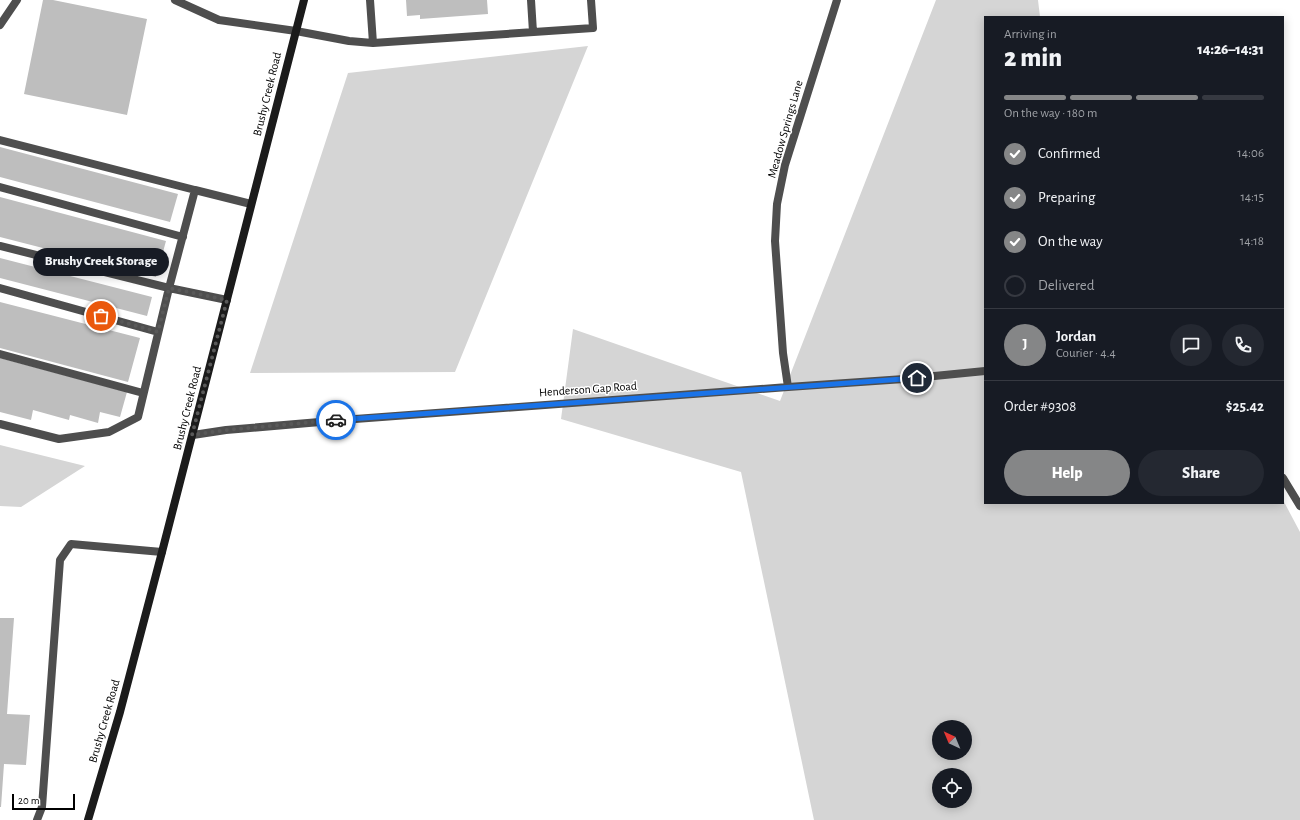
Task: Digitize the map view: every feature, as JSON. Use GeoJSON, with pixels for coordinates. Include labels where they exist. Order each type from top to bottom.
{"type":"FeatureCollection","features":[{"type":"Feature","properties":{"kind":"main road","name":"Brushy Creek Road"},"geometry":{"type":"LineString","coordinates":[[88,820],[120,712],[304,0]]}},
{"type":"Feature","properties":{"kind":"street"},"geometry":{"type":"LineString","coordinates":[[0,25],[18,0]]}},
{"type":"Feature","properties":{"kind":"street"},"geometry":{"type":"LineString","coordinates":[[175,0],[219,20],[373,43],[593,28],[591,0]]}},
{"type":"Feature","properties":{"kind":"street"},"geometry":{"type":"LineString","coordinates":[[370,0],[373,43]]}},
{"type":"Feature","properties":{"kind":"street"},"geometry":{"type":"LineString","coordinates":[[532,0],[533,32]]}},
{"type":"Feature","properties":{"kind":"street","name":"Meadow Springs Lane"},"geometry":{"type":"LineString","coordinates":[[788,387],[783,353],[775,241],[777,204],[785,165],[837,0]]}},
{"type":"Feature","properties":{"kind":"street"},"geometry":{"type":"LineString","coordinates":[[0,140],[251,204]]}},
{"type":"Feature","properties":{"kind":"street"},"geometry":{"type":"LineString","coordinates":[[0,187],[183,237]]}},
{"type":"Feature","properties":{"kind":"street"},"geometry":{"type":"LineString","coordinates":[[0,424],[59,439],[108,432],[138,417],[169,288],[196,190]]}},
{"type":"Feature","properties":{"kind":"street"},"geometry":{"type":"LineString","coordinates":[[0,246],[169,288],[227,300]]}},
{"type":"Feature","properties":{"kind":"street"},"geometry":{"type":"LineString","coordinates":[[0,288],[158,332]]}},
{"type":"Feature","properties":{"kind":"street"},"geometry":{"type":"LineString","coordinates":[[0,354],[143,393]]}},
{"type":"Feature","properties":{"kind":"street","name":"Henderson Gap Road"},"geometry":{"type":"LineString","coordinates":[[192,435],[226,430],[355,419],[904,379],[984,371]]}},
{"type":"Feature","properties":{"kind":"street"},"geometry":{"type":"LineString","coordinates":[[1284,480],[1300,506]]}},
{"type":"Feature","properties":{"kind":"street"},"geometry":{"type":"LineString","coordinates":[[37,820],[42,807],[60,560],[71,544],[162,552]]}},
{"type":"Feature","properties":{"kind":"shaded area"},"geometry":{"type":"Polygon","coordinates":[[[936,0],[1038,0],[1040,16],[984,16],[984,504],[1284,504],[1284,502],[1300,532],[1300,820],[814,820],[741,472],[561,419],[573,329],[780,401],[936,0]]]}},
{"type":"Feature","properties":{"kind":"shaded area"},"geometry":{"type":"Polygon","coordinates":[[[588,46],[455,372],[250,373],[348,73],[588,46]]]}},
{"type":"Feature","properties":{"kind":"shaded area"},"geometry":{"type":"Polygon","coordinates":[[[0,445],[85,466],[21,507],[0,506],[0,445]]]}},
{"type":"Feature","properties":{"kind":"building"},"geometry":{"type":"Polygon","coordinates":[[[43,0],[53,0],[147,19],[127,115],[24,94],[43,0]]]}},
{"type":"Feature","properties":{"kind":"building"},"geometry":{"type":"Polygon","coordinates":[[[406,0],[487,0],[488,14],[420,19],[420,15],[407,16],[406,0]]]}},
{"type":"Feature","properties":{"kind":"building"},"geometry":{"type":"Polygon","coordinates":[[[0,147],[178,194],[170,222],[0,177],[0,147]]]}},
{"type":"Feature","properties":{"kind":"building"},"geometry":{"type":"Polygon","coordinates":[[[0,197],[166,241],[156,277],[0,237],[0,197]]]}},
{"type":"Feature","properties":{"kind":"building"},"geometry":{"type":"Polygon","coordinates":[[[0,258],[152,297],[147,316],[0,278],[0,258]]]}},
{"type":"Feature","properties":{"kind":"building"},"geometry":{"type":"Polygon","coordinates":[[[0,302],[140,338],[128,382],[0,348],[0,302]]]}},
{"type":"Feature","properties":{"kind":"building"},"geometry":{"type":"Polygon","coordinates":[[[0,358],[127,392],[120,417],[100,412],[98,423],[70,415],[69,420],[33,410],[31,420],[0,412],[0,358]]]}},
{"type":"Feature","properties":{"kind":"building"},"geometry":{"type":"Polygon","coordinates":[[[0,618],[14,618],[7,714],[30,715],[26,765],[4,764],[1,807],[0,807],[0,618]]]}},
{"type":"Feature","properties":{"kind":"way so far"},"geometry":{"type":"LineString","coordinates":[[101,316],[158,332],[169,288],[227,300],[192,435],[226,430],[336,420]]}},
{"type":"Feature","properties":{"kind":"place","name":"Brushy Creek Storage"},"geometry":{"type":"Point","coordinates":[101,316]}},
{"type":"Feature","properties":{"kind":"route"},"geometry":{"type":"LineString","coordinates":[[336,420],[917,378]]}}]}
